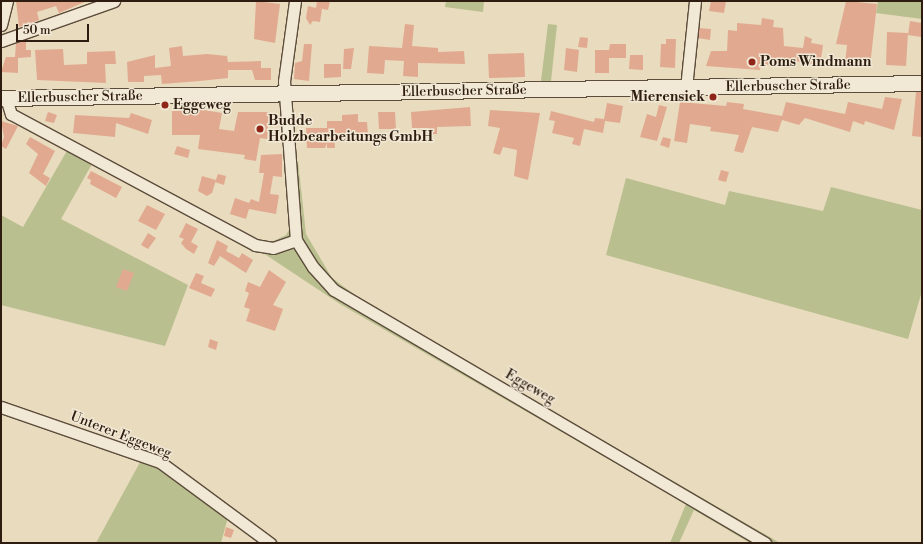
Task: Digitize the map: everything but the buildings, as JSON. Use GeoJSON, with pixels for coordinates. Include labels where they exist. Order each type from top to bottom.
{"type":"FeatureCollection","features":[{"type":"Feature","properties":{"kind":"main road","name":"Ellerbuscher Straße"},"geometry":{"type":"LineString","coordinates":[[4,98],[922,83]]}},
{"type":"Feature","properties":{"kind":"street"},"geometry":{"type":"LineString","coordinates":[[1,25],[7,1]]}},
{"type":"Feature","properties":{"kind":"street"},"geometry":{"type":"LineString","coordinates":[[1,41],[114,1]]}},
{"type":"Feature","properties":{"kind":"street"},"geometry":{"type":"LineString","coordinates":[[4,98],[11,114],[255,245],[273,248],[296,240],[284,81],[296,1]]}},
{"type":"Feature","properties":{"kind":"street"},"geometry":{"type":"LineString","coordinates":[[686,88],[695,1]]}},
{"type":"Feature","properties":{"kind":"street","name":"Eggeweg"},"geometry":{"type":"LineString","coordinates":[[296,240],[334,290],[765,543]]}},
{"type":"Feature","properties":{"kind":"street","name":"Unterer Eggeweg"},"geometry":{"type":"LineString","coordinates":[[1,407],[160,462],[270,543]]}},
{"type":"Feature","properties":{"kind":"green space"},"geometry":{"type":"Polygon","coordinates":[[[446,1],[484,1],[483,12],[445,7],[446,1]]]}},
{"type":"Feature","properties":{"kind":"green space"},"geometry":{"type":"Polygon","coordinates":[[[878,1],[922,1],[922,19],[876,13],[878,1]]]}},
{"type":"Feature","properties":{"kind":"green space"},"geometry":{"type":"Polygon","coordinates":[[[548,24],[557,25],[551,81],[541,81],[548,24]]]}},
{"type":"Feature","properties":{"kind":"green space"},"geometry":{"type":"Polygon","coordinates":[[[68,149],[92,164],[61,219],[188,285],[165,346],[1,305],[1,215],[23,227],[68,149]]]}},
{"type":"Feature","properties":{"kind":"green space"},"geometry":{"type":"Polygon","coordinates":[[[286,161],[298,161],[306,234],[332,278],[366,303],[780,543],[750,543],[694,510],[679,543],[670,543],[686,504],[340,304],[257,249],[286,235],[290,228],[286,161]]]}},
{"type":"Feature","properties":{"kind":"green space"},"geometry":{"type":"Polygon","coordinates":[[[626,178],[725,205],[729,191],[823,211],[831,187],[922,210],[922,291],[908,339],[606,255],[626,178]]]}},
{"type":"Feature","properties":{"kind":"green space"},"geometry":{"type":"Polygon","coordinates":[[[145,453],[210,493],[276,543],[263,543],[228,517],[221,543],[96,543],[145,453]]]}},
{"type":"Feature","properties":{"kind":"place","name":"Poms Windmann"},"geometry":{"type":"Point","coordinates":[752,62]}},
{"type":"Feature","properties":{"kind":"place","name":"Mierensiek"},"geometry":{"type":"Point","coordinates":[713,97]}},
{"type":"Feature","properties":{"kind":"place","name":"Eggeweg"},"geometry":{"type":"Point","coordinates":[165,105]}},
{"type":"Feature","properties":{"kind":"place","name":"Budde Holzbearbeitungs GmbH"},"geometry":{"type":"Point","coordinates":[260,129]}}]}
